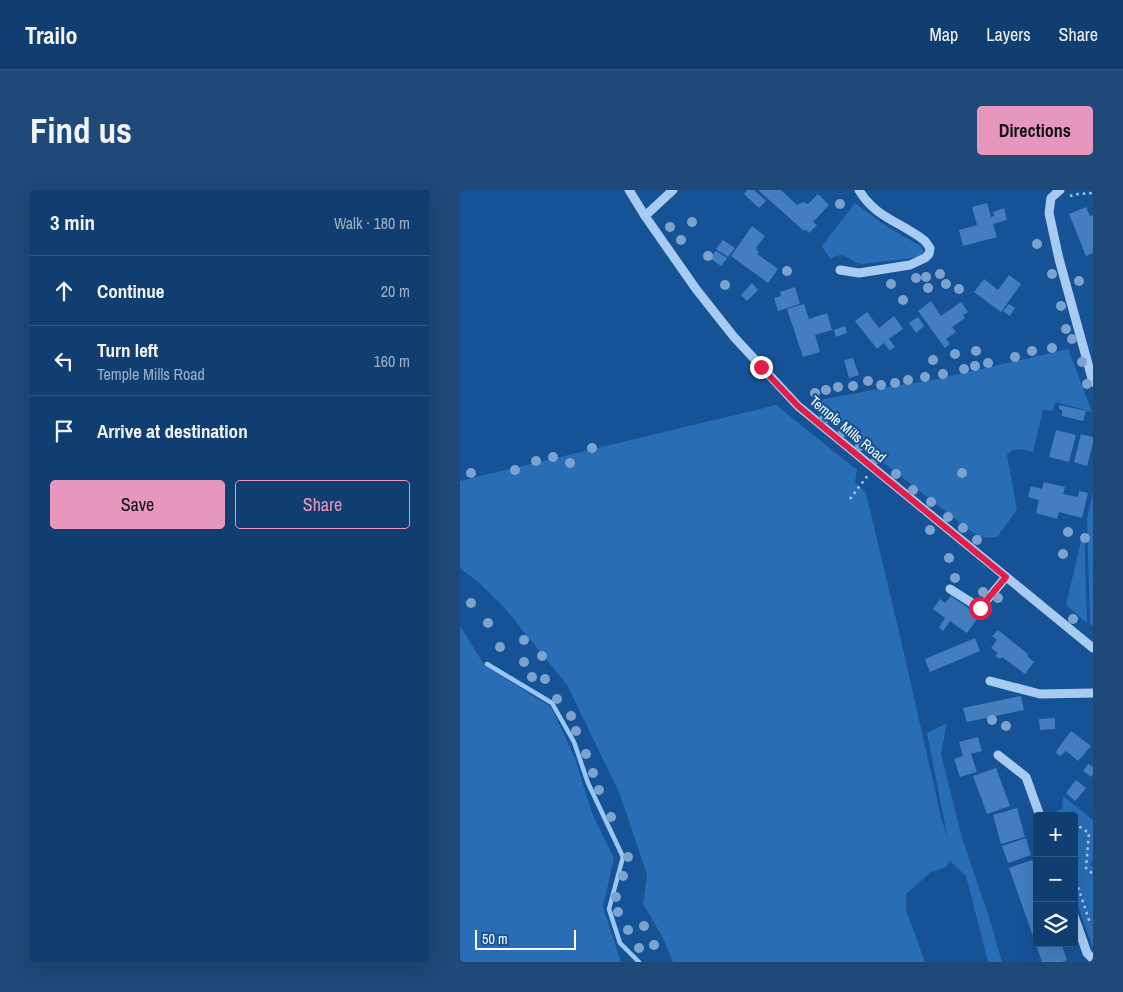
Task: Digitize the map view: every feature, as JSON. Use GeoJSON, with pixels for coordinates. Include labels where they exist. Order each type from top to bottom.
{"type":"FeatureCollection","features":[{"type":"Feature","properties":{"kind":"street","name":"Temple Mills Road"},"geometry":{"type":"LineString","coordinates":[[629,190],[696,289],[761,367],[798,406],[1093,648]]}},
{"type":"Feature","properties":{"kind":"street"},"geometry":{"type":"LineString","coordinates":[[645,216],[673,190]]}},
{"type":"Feature","properties":{"kind":"street"},"geometry":{"type":"LineString","coordinates":[[840,270],[859,273],[910,265],[929,254],[930,248],[925,241],[879,213],[869,205],[859,190]]}},
{"type":"Feature","properties":{"kind":"street"},"geometry":{"type":"LineString","coordinates":[[1060,190],[1051,198],[1050,213],[1058,259],[1092,375]]}},
{"type":"Feature","properties":{"kind":"street"},"geometry":{"type":"LineString","coordinates":[[950,589],[980,608],[1006,577]]}},
{"type":"Feature","properties":{"kind":"street"},"geometry":{"type":"LineString","coordinates":[[990,682],[1040,694],[1093,693]]}},
{"type":"Feature","properties":{"kind":"street"},"geometry":{"type":"LineString","coordinates":[[998,755],[1026,777],[1039,812]]}},
{"type":"Feature","properties":{"kind":"street"},"geometry":{"type":"LineString","coordinates":[[1078,927],[1087,953],[1093,959]]}},
{"type":"Feature","properties":{"kind":"path"},"geometry":{"type":"LineString","coordinates":[[1064,200],[1078,194],[1093,193]]}},
{"type":"Feature","properties":{"kind":"path"},"geometry":{"type":"LineString","coordinates":[[850,499],[874,468]]}},
{"type":"Feature","properties":{"kind":"path"},"geometry":{"type":"LineString","coordinates":[[1078,826],[1089,833],[1086,868],[1093,874]]}},
{"type":"Feature","properties":{"kind":"path"},"geometry":{"type":"LineString","coordinates":[[1078,887],[1090,925]]}},
{"type":"Feature","properties":{"kind":"shaded area"},"geometry":{"type":"Polygon","coordinates":[[[855,203],[886,226],[922,247],[923,253],[920,257],[862,264],[840,255],[830,259],[822,246],[855,203]]]}},
{"type":"Feature","properties":{"kind":"shaded area"},"geometry":{"type":"Polygon","coordinates":[[[1068,349],[1092,412],[1055,402],[1053,411],[1043,410],[1033,452],[1013,450],[1007,455],[1017,510],[997,537],[982,537],[969,530],[836,425],[820,408],[820,400],[929,381],[1068,349]]]}},
{"type":"Feature","properties":{"kind":"shaded area"},"geometry":{"type":"Polygon","coordinates":[[[776,405],[857,470],[855,482],[866,493],[941,817],[948,840],[927,733],[947,723],[941,754],[962,838],[1002,962],[988,962],[966,876],[950,861],[946,867],[931,872],[906,894],[906,910],[925,962],[673,962],[663,938],[643,904],[647,875],[619,792],[567,685],[503,606],[460,568],[460,481],[776,405]]]}},
{"type":"Feature","properties":{"kind":"shaded area"},"geometry":{"type":"Polygon","coordinates":[[[1093,492],[1093,626],[1090,624],[1087,519],[1093,492]]]}},
{"type":"Feature","properties":{"kind":"shaded area"},"geometry":{"type":"Polygon","coordinates":[[[1084,528],[1087,623],[1066,605],[1084,528]]]}},
{"type":"Feature","properties":{"kind":"shaded area"},"geometry":{"type":"Polygon","coordinates":[[[460,626],[485,666],[551,707],[575,758],[592,813],[614,858],[603,907],[621,962],[460,962],[460,626]]]}},
{"type":"Feature","properties":{"kind":"shaded area"},"geometry":{"type":"Polygon","coordinates":[[[1063,796],[1093,820],[1093,860],[1090,865],[1093,867],[1093,948],[1078,907],[1078,812],[1057,812],[1062,809],[1063,796]]]}},
{"type":"Feature","properties":{"kind":"building"},"geometry":{"type":"Polygon","coordinates":[[[747,190],[754,190],[766,201],[759,208],[744,194],[747,190]]]}},
{"type":"Feature","properties":{"kind":"building"},"geometry":{"type":"Polygon","coordinates":[[[758,190],[781,190],[797,205],[803,202],[808,204],[818,194],[829,205],[813,222],[817,225],[809,233],[805,229],[804,231],[758,190]]]}},
{"type":"Feature","properties":{"kind":"building"},"geometry":{"type":"Polygon","coordinates":[[[987,203],[991,217],[994,216],[993,212],[1004,208],[1007,220],[993,224],[997,237],[963,246],[959,230],[977,225],[972,207],[987,203]]]}},
{"type":"Feature","properties":{"kind":"building"},"geometry":{"type":"Polygon","coordinates":[[[1086,207],[1090,216],[1093,215],[1093,253],[1086,256],[1069,214],[1086,207]]]}},
{"type":"Feature","properties":{"kind":"building"},"geometry":{"type":"Polygon","coordinates":[[[752,226],[765,236],[756,248],[759,253],[757,254],[778,269],[768,283],[731,256],[752,226]]]}},
{"type":"Feature","properties":{"kind":"building"},"geometry":{"type":"Polygon","coordinates":[[[723,240],[735,248],[728,257],[716,249],[723,240]]]}},
{"type":"Feature","properties":{"kind":"building"},"geometry":{"type":"Polygon","coordinates":[[[716,251],[727,258],[721,266],[710,258],[716,251]]]}},
{"type":"Feature","properties":{"kind":"building"},"geometry":{"type":"Polygon","coordinates":[[[1009,275],[1021,284],[1001,312],[974,292],[984,279],[998,290],[1009,275]]]}},
{"type":"Feature","properties":{"kind":"building"},"geometry":{"type":"Polygon","coordinates":[[[752,283],[758,290],[747,301],[741,295],[752,283]]]}},
{"type":"Feature","properties":{"kind":"building"},"geometry":{"type":"Polygon","coordinates":[[[795,287],[800,304],[778,311],[774,298],[781,296],[780,292],[795,287]]]}},
{"type":"Feature","properties":{"kind":"building"},"geometry":{"type":"Polygon","coordinates":[[[931,301],[941,316],[961,302],[968,312],[963,315],[965,318],[952,327],[956,332],[946,339],[950,344],[945,348],[918,311],[931,301]]]}},
{"type":"Feature","properties":{"kind":"building"},"geometry":{"type":"Polygon","coordinates":[[[804,304],[809,319],[827,313],[832,330],[815,335],[820,352],[803,357],[787,309],[804,304]]]}},
{"type":"Feature","properties":{"kind":"building"},"geometry":{"type":"Polygon","coordinates":[[[1009,304],[1015,308],[1010,316],[1003,311],[1009,304]]]}},
{"type":"Feature","properties":{"kind":"building"},"geometry":{"type":"Polygon","coordinates":[[[867,312],[879,328],[894,316],[903,329],[889,339],[895,347],[890,351],[884,343],[877,349],[855,321],[867,312]]]}},
{"type":"Feature","properties":{"kind":"building"},"geometry":{"type":"Polygon","coordinates":[[[918,317],[924,326],[916,333],[909,323],[918,317]]]}},
{"type":"Feature","properties":{"kind":"building"},"geometry":{"type":"Polygon","coordinates":[[[845,326],[847,333],[836,337],[834,330],[845,326]]]}},
{"type":"Feature","properties":{"kind":"building"},"geometry":{"type":"Polygon","coordinates":[[[853,358],[859,375],[849,378],[844,360],[853,358]]]}},
{"type":"Feature","properties":{"kind":"building"},"geometry":{"type":"Polygon","coordinates":[[[1059,405],[1086,411],[1083,421],[1062,416],[1062,410],[1059,409],[1059,405]]]}},
{"type":"Feature","properties":{"kind":"building"},"geometry":{"type":"Polygon","coordinates":[[[1056,430],[1076,435],[1069,462],[1049,457],[1056,430]]]}},
{"type":"Feature","properties":{"kind":"building"},"geometry":{"type":"Polygon","coordinates":[[[1081,434],[1093,437],[1087,466],[1074,462],[1081,434]]]}},
{"type":"Feature","properties":{"kind":"building"},"geometry":{"type":"Polygon","coordinates":[[[1044,482],[1065,487],[1063,494],[1078,497],[1079,491],[1088,493],[1082,518],[1059,512],[1057,519],[1036,513],[1039,500],[1028,497],[1031,486],[1042,489],[1044,482]]]}},
{"type":"Feature","properties":{"kind":"building"},"geometry":{"type":"Polygon","coordinates":[[[951,596],[979,616],[967,633],[950,621],[943,631],[939,628],[945,618],[933,609],[940,599],[945,603],[951,596]]]}},
{"type":"Feature","properties":{"kind":"building"},"geometry":{"type":"Polygon","coordinates":[[[998,630],[1028,654],[1027,656],[1034,662],[1025,674],[1002,657],[1000,659],[995,656],[998,653],[991,648],[997,640],[992,636],[998,630]]]}},
{"type":"Feature","properties":{"kind":"building"},"geometry":{"type":"Polygon","coordinates":[[[975,638],[980,651],[930,672],[925,659],[975,638]]]}},
{"type":"Feature","properties":{"kind":"building"},"geometry":{"type":"Polygon","coordinates":[[[1021,696],[1024,710],[967,722],[963,708],[1021,696]]]}},
{"type":"Feature","properties":{"kind":"building"},"geometry":{"type":"Polygon","coordinates":[[[1055,718],[1055,729],[1040,730],[1039,719],[1055,718]]]}},
{"type":"Feature","properties":{"kind":"building"},"geometry":{"type":"Polygon","coordinates":[[[1071,731],[1091,746],[1078,761],[1066,751],[1060,756],[1056,753],[1071,731]]]}},
{"type":"Feature","properties":{"kind":"building"},"geometry":{"type":"Polygon","coordinates":[[[978,737],[982,751],[971,754],[977,772],[960,777],[954,759],[963,756],[959,742],[978,737]]]}},
{"type":"Feature","properties":{"kind":"building"},"geometry":{"type":"Polygon","coordinates":[[[1088,764],[1093,767],[1091,777],[1083,771],[1088,764]]]}},
{"type":"Feature","properties":{"kind":"building"},"geometry":{"type":"Polygon","coordinates":[[[996,768],[1010,806],[987,814],[973,776],[996,768]]]}},
{"type":"Feature","properties":{"kind":"building"},"geometry":{"type":"Polygon","coordinates":[[[1076,780],[1086,788],[1075,801],[1066,793],[1076,780]]]}},
{"type":"Feature","properties":{"kind":"building"},"geometry":{"type":"Polygon","coordinates":[[[1017,808],[1025,837],[1001,844],[993,815],[1017,808]]]}},
{"type":"Feature","properties":{"kind":"building"},"geometry":{"type":"Polygon","coordinates":[[[1026,838],[1031,855],[1008,863],[1002,846],[1026,838]]]}},
{"type":"Feature","properties":{"kind":"building"},"geometry":{"type":"Polygon","coordinates":[[[1032,860],[1033,863],[1033,936],[1009,868],[1032,860]]]}},
{"type":"Feature","properties":{"kind":"building"},"geometry":{"type":"Polygon","coordinates":[[[1037,947],[1062,947],[1067,960],[1062,962],[1042,962],[1037,947]]]}},
{"type":"Feature","properties":{"kind":"waterway"},"geometry":{"type":"LineString","coordinates":[[487,664],[552,703],[574,742],[588,783],[623,857],[609,909],[620,943],[639,962]]}},
{"type":"Feature","properties":{"kind":"route"},"geometry":{"type":"LineString","coordinates":[[761,367],[798,406],[1006,577],[980,608]]}}]}
